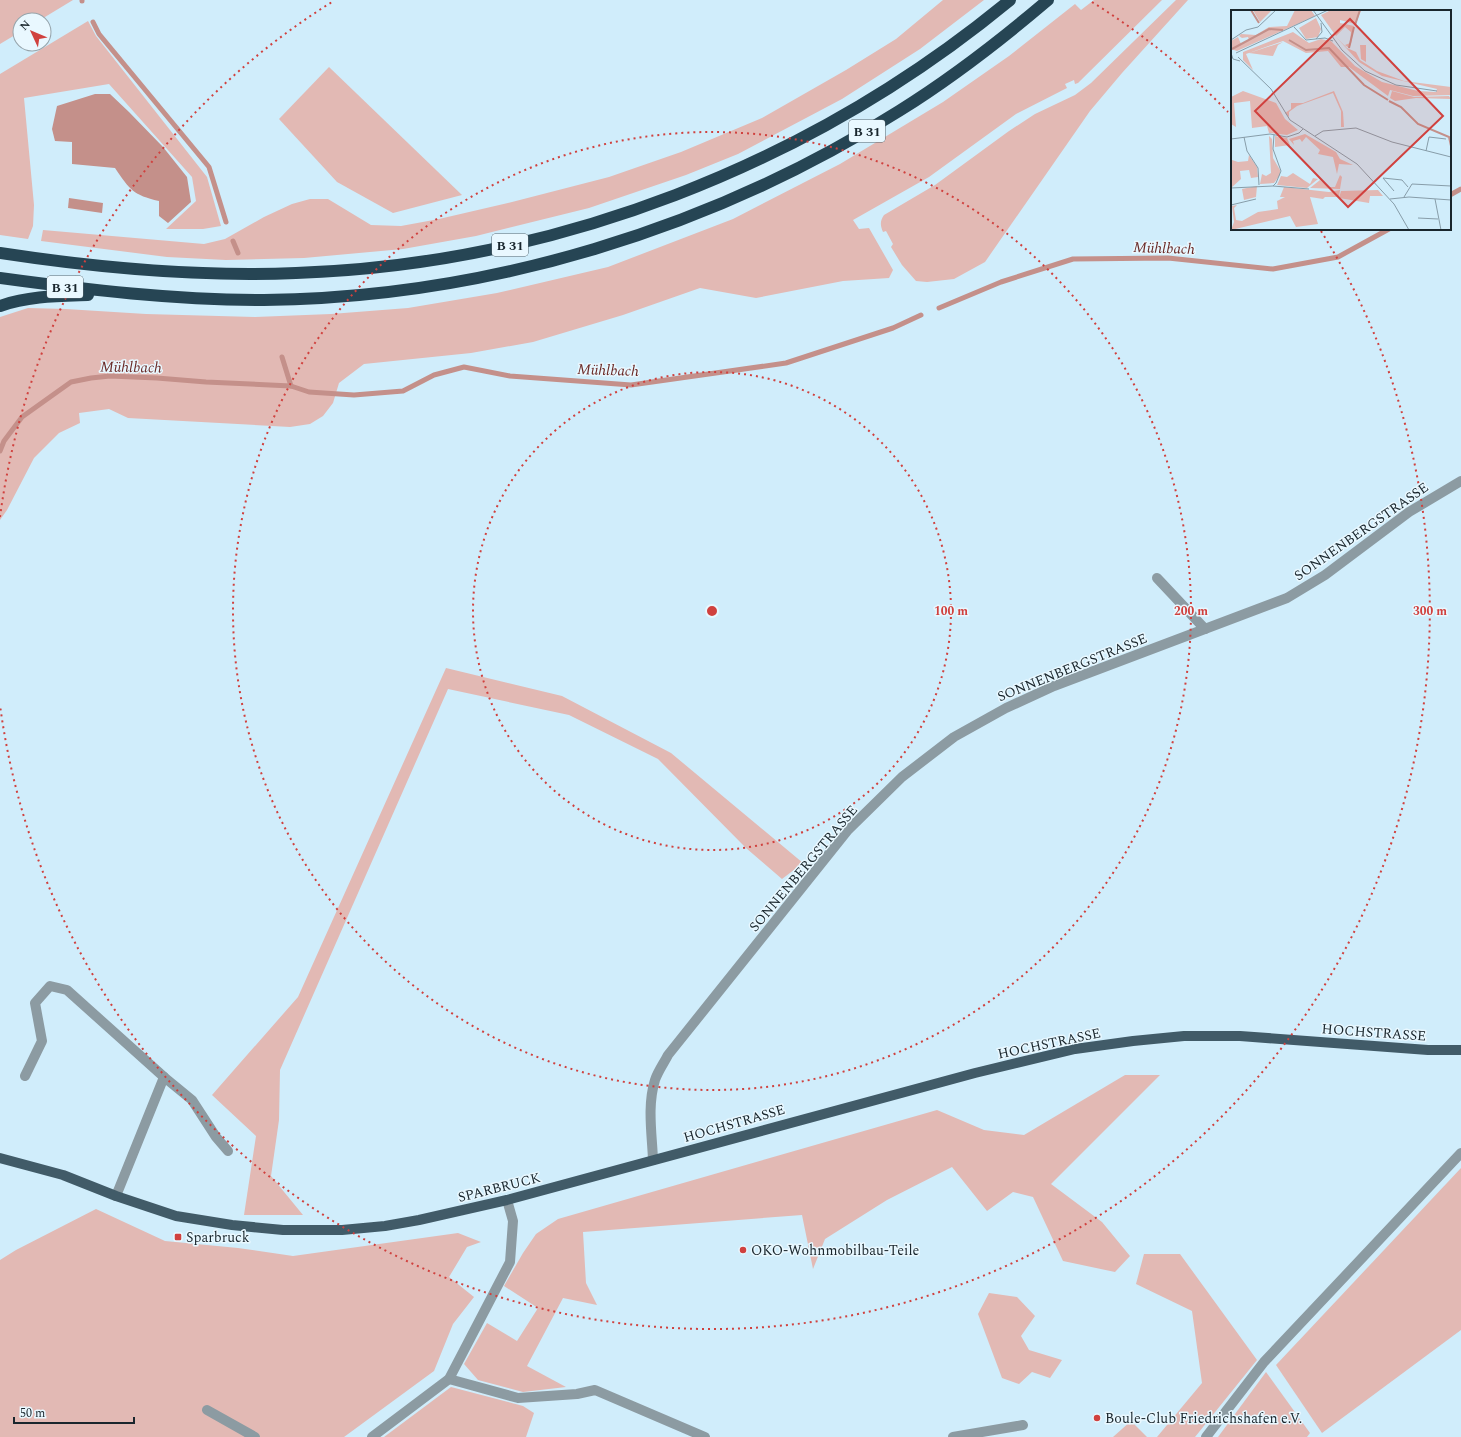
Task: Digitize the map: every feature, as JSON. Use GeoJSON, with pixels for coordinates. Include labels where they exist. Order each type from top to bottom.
{"type":"FeatureCollection","features":[{"type":"Feature","properties":{"kind":"highway","name":"B 31"},"geometry":{"type":"LineString","coordinates":[[0,253],[53,261],[171,272],[212,274],[298,273],[381,267],[424,262],[550,236],[591,224],[685,192],[764,158],[802,139],[888,89],[928,62],[1010,0]]}},
{"type":"Feature","properties":{"kind":"highway","name":"B 31"},"geometry":{"type":"LineString","coordinates":[[0,278],[131,294],[182,298],[265,300],[374,293],[476,278],[547,262],[602,247],[664,226],[770,182],[837,148],[900,111],[940,84],[998,42],[1048,0]]}},
{"type":"Feature","properties":{"kind":"highway"},"geometry":{"type":"LineString","coordinates":[[0,306],[16,300],[35,297],[131,294]]}},
{"type":"Feature","properties":{"kind":"main road","name":"HOCHSTRASSE"},"geometry":{"type":"LineString","coordinates":[[653,1160],[975,1073],[1075,1049],[1133,1041],[1184,1036],[1240,1036],[1428,1050],[1461,1050]]}},
{"type":"Feature","properties":{"kind":"main road","name":"SPARBRUCK"},"geometry":{"type":"LineString","coordinates":[[0,1158],[63,1175],[116,1196],[176,1216],[232,1225],[312,1231],[385,1226],[450,1214],[653,1160]]}},
{"type":"Feature","properties":{"kind":"street","name":"SONNENBERGSTRASSE"},"geometry":{"type":"LineString","coordinates":[[653,1160],[650,1108],[655,1080],[668,1055],[848,830],[902,777],[954,737],[1006,708],[1054,686],[1287,598],[1325,575],[1409,512],[1461,481]]}},
{"type":"Feature","properties":{"kind":"street"},"geometry":{"type":"LineString","coordinates":[[1157,578],[1205,629]]}},
{"type":"Feature","properties":{"kind":"street"},"geometry":{"type":"LineString","coordinates":[[25,1076],[42,1041],[35,1003],[50,986],[67,990],[164,1077],[192,1100],[216,1137],[228,1151]]}},
{"type":"Feature","properties":{"kind":"street"},"geometry":{"type":"LineString","coordinates":[[116,1196],[164,1077]]}},
{"type":"Feature","properties":{"kind":"street"},"geometry":{"type":"LineString","coordinates":[[1206,1437],[1264,1362],[1461,1153]]}},
{"type":"Feature","properties":{"kind":"street"},"geometry":{"type":"LineString","coordinates":[[372,1437],[449,1379],[510,1262],[513,1220],[507,1200]]}},
{"type":"Feature","properties":{"kind":"street"},"geometry":{"type":"LineString","coordinates":[[449,1379],[518,1398],[577,1394],[595,1390],[705,1437]]}},
{"type":"Feature","properties":{"kind":"street"},"geometry":{"type":"LineString","coordinates":[[207,1410],[255,1437]]}},
{"type":"Feature","properties":{"kind":"street"},"geometry":{"type":"LineString","coordinates":[[953,1437],[1023,1425]]}},
{"type":"Feature","properties":{"kind":"shaded area"},"geometry":{"type":"Polygon","coordinates":[[[0,0],[73,0],[52,13],[12,12],[12,37],[0,44],[0,0]]]}},
{"type":"Feature","properties":{"kind":"shaded area"},"geometry":{"type":"Polygon","coordinates":[[[943,0],[984,0],[920,49],[842,99],[738,154],[686,175],[589,208],[476,236],[403,249],[304,258],[226,260],[167,257],[41,241],[43,230],[204,244],[225,239],[264,217],[292,204],[310,199],[328,199],[371,225],[401,226],[512,202],[609,177],[681,152],[762,118],[846,70],[896,39],[943,0]]]}},
{"type":"Feature","properties":{"kind":"shaded area"},"geometry":{"type":"Polygon","coordinates":[[[1094,0],[1162,0],[1078,83],[1075,84],[1074,80],[1065,84],[1067,88],[1016,114],[929,177],[853,220],[859,229],[869,228],[893,270],[889,278],[843,281],[756,298],[700,288],[623,315],[533,342],[471,353],[364,364],[339,383],[333,403],[323,416],[310,424],[290,427],[128,418],[109,409],[79,413],[80,423],[59,433],[34,458],[7,510],[0,520],[0,317],[28,308],[146,314],[255,317],[331,314],[408,308],[497,293],[608,267],[733,219],[840,164],[943,102],[1009,56],[1075,4],[1081,10],[1094,0]]]}},
{"type":"Feature","properties":{"kind":"shaded area"},"geometry":{"type":"Polygon","coordinates":[[[1176,0],[1188,0],[1090,111],[985,262],[954,279],[927,282],[916,281],[902,265],[891,247],[893,244],[886,231],[883,232],[881,223],[884,215],[935,185],[1035,114],[1075,95],[1091,83],[1176,0]]]}},
{"type":"Feature","properties":{"kind":"shaded area"},"geometry":{"type":"Polygon","coordinates":[[[88,21],[96,36],[207,177],[221,226],[203,229],[166,229],[196,201],[192,177],[109,84],[24,98],[34,205],[33,226],[28,239],[0,235],[0,74],[37,52],[52,52],[52,43],[88,21]]]}},
{"type":"Feature","properties":{"kind":"shaded area"},"geometry":{"type":"Polygon","coordinates":[[[329,67],[462,195],[393,213],[337,182],[279,119],[329,67]]]}},
{"type":"Feature","properties":{"kind":"shaded area"},"geometry":{"type":"Polygon","coordinates":[[[95,94],[110,94],[163,147],[187,177],[191,202],[168,223],[159,216],[159,201],[138,194],[129,187],[115,168],[72,164],[72,142],[55,141],[52,129],[57,106],[95,94]]]}},
{"type":"Feature","properties":{"kind":"shaded area"},"geometry":{"type":"Polygon","coordinates":[[[69,198],[103,203],[102,213],[68,208],[69,198]]]}},
{"type":"Feature","properties":{"kind":"shaded area"},"geometry":{"type":"Polygon","coordinates":[[[446,668],[562,696],[671,753],[803,863],[782,879],[746,848],[658,759],[569,715],[448,689],[280,1070],[279,1120],[271,1176],[303,1215],[244,1215],[256,1136],[212,1095],[298,997],[446,668]]]}},
{"type":"Feature","properties":{"kind":"shaded area"},"geometry":{"type":"Polygon","coordinates":[[[1125,1075],[1160,1075],[1051,1184],[1102,1222],[1130,1256],[1115,1272],[1063,1261],[1033,1197],[1013,1192],[987,1211],[952,1167],[887,1200],[825,1239],[813,1269],[802,1215],[583,1232],[586,1283],[597,1305],[563,1298],[527,1366],[566,1387],[523,1392],[478,1380],[464,1364],[487,1323],[517,1341],[538,1308],[504,1286],[536,1234],[558,1219],[937,1110],[984,1130],[1024,1135],[1125,1075]]]}},
{"type":"Feature","properties":{"kind":"shaded area"},"geometry":{"type":"Polygon","coordinates":[[[1461,1168],[1461,1330],[1322,1433],[1276,1365],[1461,1168]]]}},
{"type":"Feature","properties":{"kind":"shaded area"},"geometry":{"type":"Polygon","coordinates":[[[96,1209],[165,1241],[238,1248],[293,1256],[458,1233],[481,1242],[467,1247],[449,1277],[474,1297],[453,1324],[434,1371],[344,1437],[0,1437],[0,1260],[16,1250],[96,1209]]]}},
{"type":"Feature","properties":{"kind":"shaded area"},"geometry":{"type":"Polygon","coordinates":[[[1144,1254],[1180,1254],[1257,1360],[1195,1437],[1157,1437],[1202,1383],[1192,1311],[1136,1284],[1144,1254]]]}},
{"type":"Feature","properties":{"kind":"shaded area"},"geometry":{"type":"Polygon","coordinates":[[[989,1293],[1017,1297],[1035,1316],[1021,1336],[1029,1350],[1062,1360],[1050,1378],[1032,1372],[1019,1384],[1002,1378],[978,1314],[989,1293]]]}},
{"type":"Feature","properties":{"kind":"shaded area"},"geometry":{"type":"Polygon","coordinates":[[[1266,1372],[1310,1433],[1307,1437],[1218,1437],[1266,1372]]]}},
{"type":"Feature","properties":{"kind":"shaded area"},"geometry":{"type":"Polygon","coordinates":[[[451,1387],[523,1406],[534,1413],[526,1437],[384,1437],[451,1387]]]}},
{"type":"Feature","properties":{"kind":"shaded area"},"geometry":{"type":"Polygon","coordinates":[[[1131,1421],[1147,1437],[1113,1437],[1131,1421]]]}},
{"type":"Feature","properties":{"kind":"waterway","name":"Mühlbach"},"geometry":{"type":"LineString","coordinates":[[93,22],[99,34],[209,167],[226,222]]}},
{"type":"Feature","properties":{"kind":"waterway","name":"Mühlbach"},"geometry":{"type":"LineString","coordinates":[[1451,194],[1461,189]]}},
{"type":"Feature","properties":{"kind":"waterway","name":"Mühlbach"},"geometry":{"type":"LineString","coordinates":[[939,308],[1001,282],[1073,259],[1168,258],[1273,269],[1338,257],[1387,230]]}},
{"type":"Feature","properties":{"kind":"waterway","name":"Mühlbach"},"geometry":{"type":"LineString","coordinates":[[233,241],[238,253]]}},
{"type":"Feature","properties":{"kind":"waterway","name":"Mühlbach"},"geometry":{"type":"LineString","coordinates":[[0,451],[4,441],[22,417],[71,382],[91,378],[110,376],[291,386],[309,392],[354,395],[403,391],[434,375],[464,367],[510,376],[631,385],[786,363],[893,328],[921,315]]}},
{"type":"Feature","properties":{"kind":"waterway","name":"Mühlbach"},"geometry":{"type":"LineString","coordinates":[[282,357],[291,386]]}},
{"type":"Feature","properties":{"kind":"place","name":"Sparbruck"},"geometry":{"type":"Point","coordinates":[178,1237]}},
{"type":"Feature","properties":{"kind":"place","name":"OKO-Wohnmobilbau-Teile"},"geometry":{"type":"Point","coordinates":[743,1250]}},
{"type":"Feature","properties":{"kind":"place","name":"Boule-Club Friedrichshafen e.V."},"geometry":{"type":"Point","coordinates":[1097,1418]}}]}
